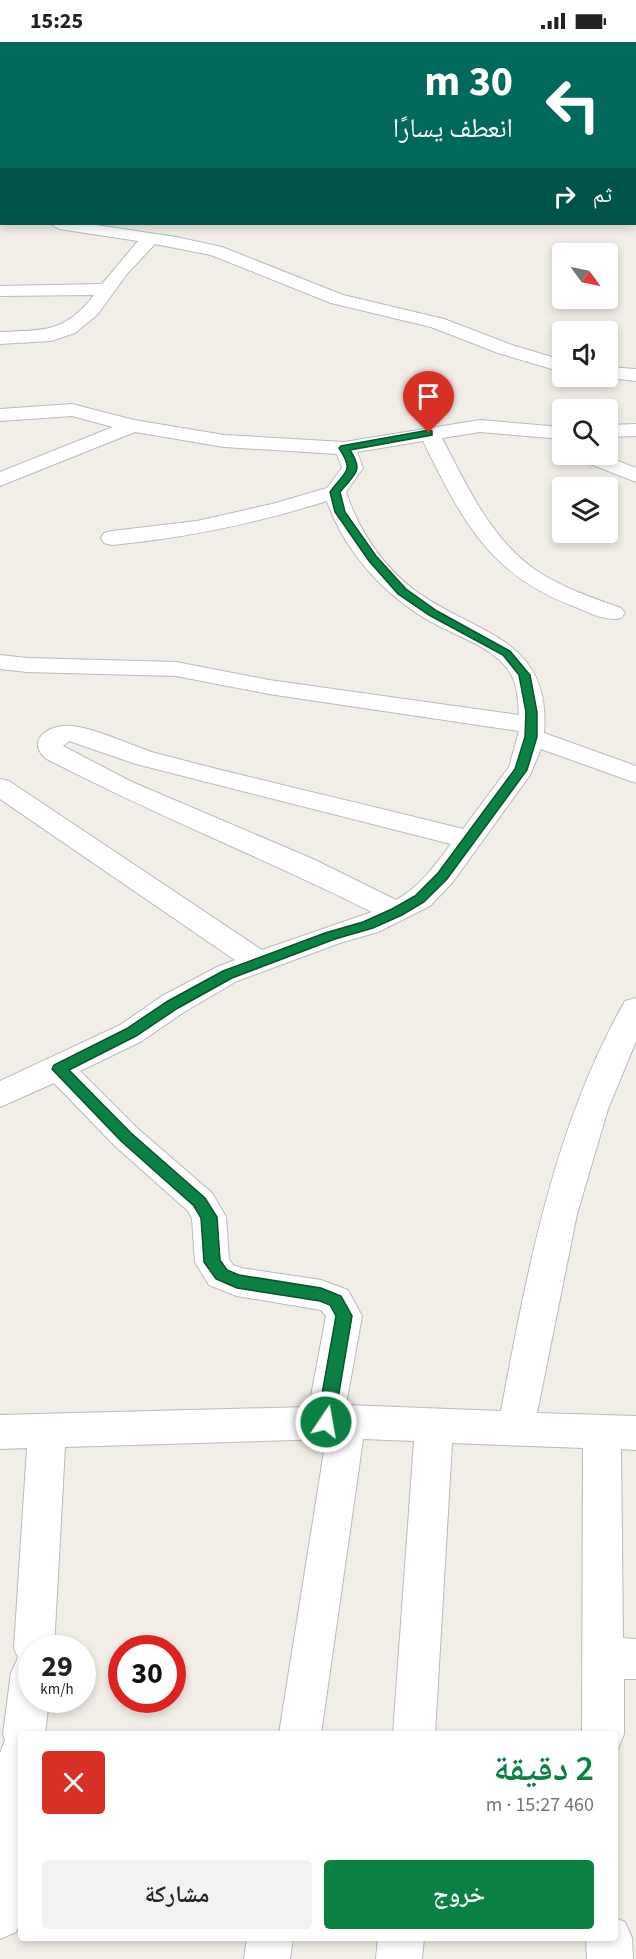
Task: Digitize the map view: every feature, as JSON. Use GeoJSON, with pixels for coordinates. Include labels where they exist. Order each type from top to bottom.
{"type":"FeatureCollection","features":[{"type":"Feature","properties":{"kind":"street"},"geometry":{"type":"LineString","coordinates":[[66,225],[152,238],[216,251],[337,299],[427,320],[552,363]]}},
{"type":"Feature","properties":{"kind":"street"},"geometry":{"type":"LineString","coordinates":[[0,338],[61,333],[84,317],[152,238]]}},
{"type":"Feature","properties":{"kind":"street"},"geometry":{"type":"LineString","coordinates":[[0,291],[107,289]]}},
{"type":"Feature","properties":{"kind":"street"},"geometry":{"type":"LineString","coordinates":[[618,374],[636,375]]}},
{"type":"Feature","properties":{"kind":"street"},"geometry":{"type":"LineString","coordinates":[[0,415],[72,410],[133,426],[224,441],[344,448],[429,433],[493,425],[552,433]]}},
{"type":"Feature","properties":{"kind":"street"},"geometry":{"type":"LineString","coordinates":[[0,480],[133,426]]}},
{"type":"Feature","properties":{"kind":"street"},"geometry":{"type":"LineString","coordinates":[[618,431],[636,430]]}},
{"type":"Feature","properties":{"kind":"street"},"geometry":{"type":"LineString","coordinates":[[536,432],[552,441]]}},
{"type":"Feature","properties":{"kind":"street"},"geometry":{"type":"LineString","coordinates":[[429,433],[465,504],[518,568],[543,585],[572,599],[613,613]]}},
{"type":"Feature","properties":{"kind":"street"},"geometry":{"type":"LineString","coordinates":[[111,538],[168,533],[209,526],[280,509],[335,492],[353,468],[354,463],[344,448]]}},
{"type":"Feature","properties":{"kind":"street"},"geometry":{"type":"LineString","coordinates":[[609,465],[636,476]]}},
{"type":"Feature","properties":{"kind":"street"},"geometry":{"type":"LineString","coordinates":[[3,1087],[59,1069],[131,1033],[173,1004],[227,974],[330,936],[368,925],[420,899],[442,876],[521,770],[531,731],[529,690],[524,675],[516,663],[507,653],[433,613],[402,591],[384,573],[340,512],[335,492]]}},
{"type":"Feature","properties":{"kind":"street"},"geometry":{"type":"LineString","coordinates":[[0,662],[27,665],[176,669],[531,731],[636,775]]}},
{"type":"Feature","properties":{"kind":"street"},"geometry":{"type":"LineString","coordinates":[[397,912],[303,866],[123,788],[54,752],[50,748],[50,742],[61,735],[71,734],[144,758],[468,839]]}},
{"type":"Feature","properties":{"kind":"street"},"geometry":{"type":"LineString","coordinates":[[0,787],[259,962]]}},
{"type":"Feature","properties":{"kind":"street"},"geometry":{"type":"LineString","coordinates":[[516,1429],[553,1248],[585,1126],[606,1070],[636,1009]]}},
{"type":"Feature","properties":{"kind":"street"},"geometry":{"type":"LineString","coordinates":[[59,1069],[126,1137],[200,1202],[209,1217],[212,1262],[221,1275],[237,1282],[321,1295],[336,1300],[344,1316],[336,1422],[300,1731]]}},
{"type":"Feature","properties":{"kind":"street"},"geometry":{"type":"LineString","coordinates":[[0,1431],[47,1432],[336,1422],[619,1433],[619,1659],[604,1731]]}},
{"type":"Feature","properties":{"kind":"street"},"geometry":{"type":"LineString","coordinates":[[414,1731],[434,1425]]}},
{"type":"Feature","properties":{"kind":"street"},"geometry":{"type":"LineString","coordinates":[[35,1635],[47,1432]]}},
{"type":"Feature","properties":{"kind":"street"},"geometry":{"type":"LineString","coordinates":[[24,1731],[27,1713]]}},
{"type":"Feature","properties":{"kind":"street"},"geometry":{"type":"LineString","coordinates":[[0,1916],[18,1777]]}},
{"type":"Feature","properties":{"kind":"street"},"geometry":{"type":"LineString","coordinates":[[267,1959],[270,1941]]}},
{"type":"Feature","properties":{"kind":"street"},"geometry":{"type":"LineString","coordinates":[[399,1959],[401,1941]]}},
{"type":"Feature","properties":{"kind":"street"},"geometry":{"type":"LineString","coordinates":[[609,1941],[610,1959]]}},
{"type":"Feature","properties":{"kind":"route"},"geometry":{"type":"LineString","coordinates":[[326,1422],[344,1316],[336,1300],[321,1295],[237,1282],[221,1275],[212,1262],[209,1217],[200,1202],[126,1137],[59,1069],[131,1033],[173,1004],[227,974],[330,936],[368,925],[420,899],[460,854],[468,839],[521,770],[531,737],[532,712],[529,690],[524,675],[516,663],[507,653],[433,613],[402,591],[373,559],[340,512],[335,492],[350,473],[354,463],[344,448],[429,433]]}}]}
